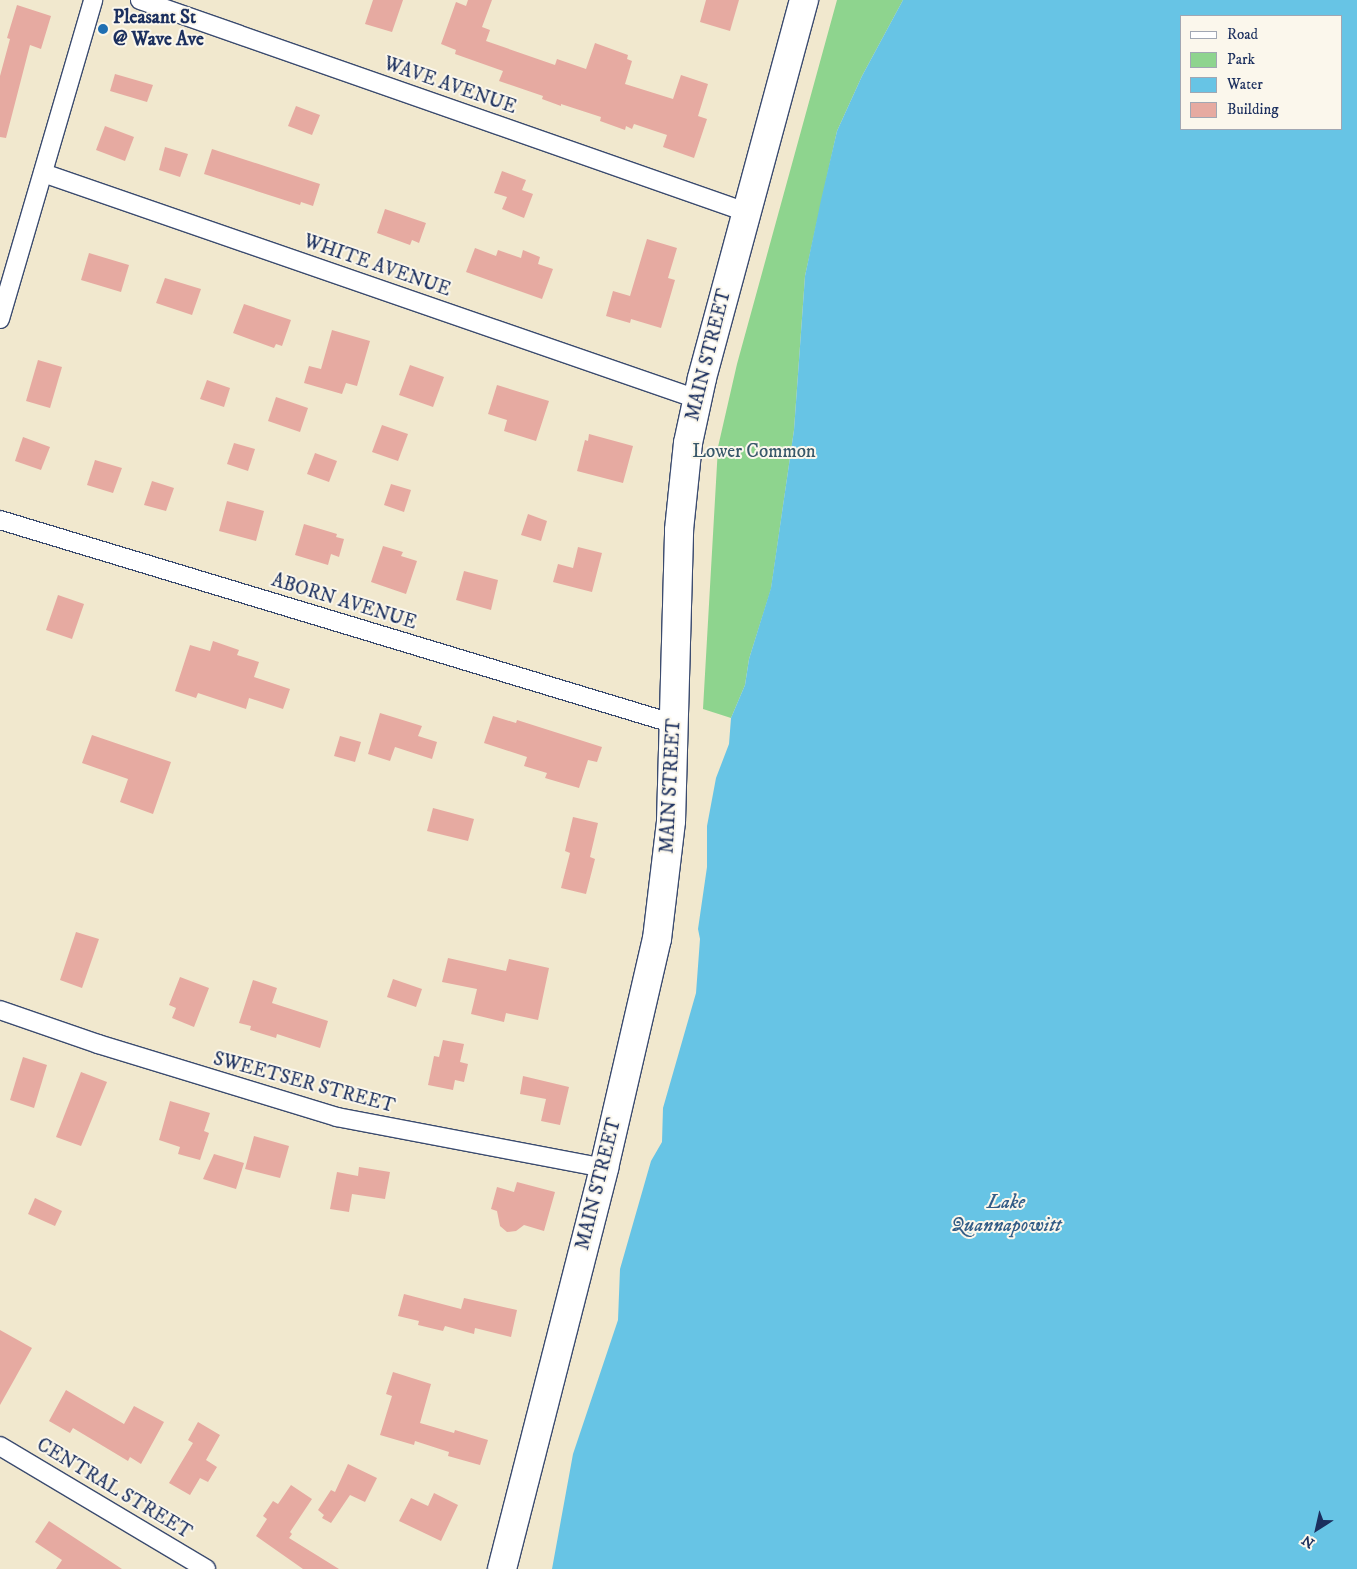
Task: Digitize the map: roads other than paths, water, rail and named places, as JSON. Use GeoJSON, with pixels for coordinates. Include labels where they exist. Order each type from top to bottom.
{"type":"FeatureCollection","features":[{"type":"Feature","properties":{"kind":"main road","name":"MAIN STREET"},"geometry":{"type":"LineString","coordinates":[[502,1569],[604,1168],[657,939],[670,829],[675,724],[680,511],[688,443],[697,399],[804,0]]}},
{"type":"Feature","properties":{"kind":"street"},"geometry":{"type":"LineString","coordinates":[[0,319],[93,0]]}},
{"type":"Feature","properties":{"kind":"street","name":"WAVE AVENUE"},"geometry":{"type":"LineString","coordinates":[[140,0],[746,212]]}},
{"type":"Feature","properties":{"kind":"street","name":"WHITE AVENUE"},"geometry":{"type":"LineString","coordinates":[[43,173],[697,399]]}},
{"type":"Feature","properties":{"kind":"street","name":"ABORN AVENUE"},"geometry":{"type":"LineString","coordinates":[[0,520],[675,724]]}},
{"type":"Feature","properties":{"kind":"street","name":"SWEETSER STREET"},"geometry":{"type":"LineString","coordinates":[[0,1010],[126,1053],[336,1117],[604,1168]]}},
{"type":"Feature","properties":{"kind":"street","name":"CENTRAL STREET"},"geometry":{"type":"LineString","coordinates":[[0,1446],[206,1569]]}},
{"type":"Feature","properties":{"kind":"water","name":"Lake Quannapowitt"},"geometry":{"type":"Polygon","coordinates":[[[903,0],[1357,0],[1357,1569],[552,1569],[573,1454],[618,1320],[620,1269],[651,1161],[662,1142],[663,1108],[696,993],[700,939],[698,929],[707,867],[707,826],[716,778],[729,744],[731,718],[745,685],[749,659],[771,588],[794,430],[805,276],[837,131],[862,76],[903,0]]]}},
{"type":"Feature","properties":{"kind":"place","name":"Pleasant St @ Wave Ave"},"geometry":{"type":"Point","coordinates":[103,29]}},
{"type":"Feature","properties":{"kind":"park label","name":"Lower Common"},"geometry":{"type":"Point","coordinates":[754,452]}}]}
